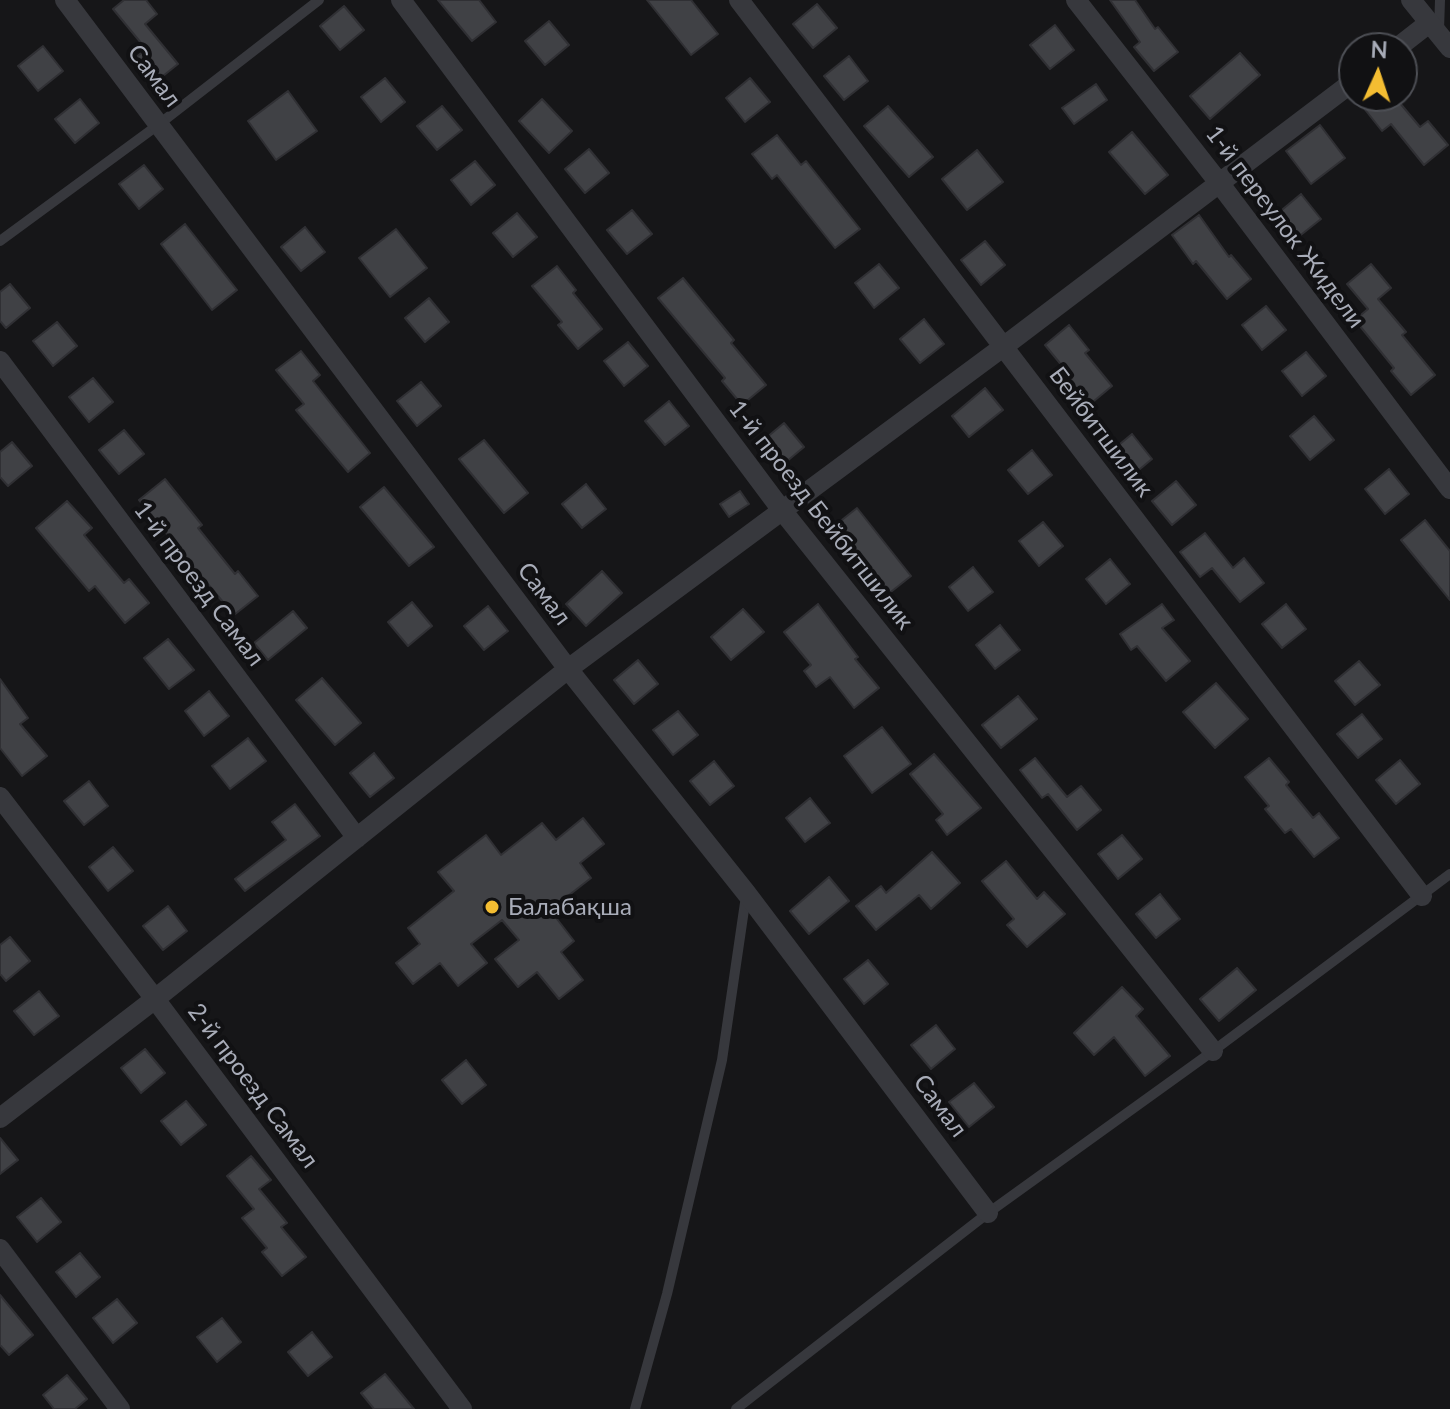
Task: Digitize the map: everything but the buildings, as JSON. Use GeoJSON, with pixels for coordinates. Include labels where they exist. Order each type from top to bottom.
{"type":"FeatureCollection","features":[{"type":"Feature","properties":{"kind":"street","name":"Самал"},"geometry":{"type":"LineString","coordinates":[[65,0],[568,669],[747,894],[988,1213]]}},
{"type":"Feature","properties":{"kind":"street","name":"1-й проезд Бейбитшилик"},"geometry":{"type":"LineString","coordinates":[[401,0],[781,509],[1213,1051]]}},
{"type":"Feature","properties":{"kind":"street","name":"Бейбитшилик"},"geometry":{"type":"LineString","coordinates":[[739,0],[1422,896]]}},
{"type":"Feature","properties":{"kind":"street","name":"1-й переулок Жидели"},"geometry":{"type":"LineString","coordinates":[[1076,0],[1443,461],[1450,489]]}},
{"type":"Feature","properties":{"kind":"street"},"geometry":{"type":"LineString","coordinates":[[1411,0],[1440,35],[1418,42]]}},
{"type":"Feature","properties":{"kind":"street"},"geometry":{"type":"LineString","coordinates":[[0,1118],[155,999],[568,669],[1003,347],[1338,93]]}},
{"type":"Feature","properties":{"kind":"street","name":"1-й проезд Самал"},"geometry":{"type":"LineString","coordinates":[[0,361],[357,838]]}},
{"type":"Feature","properties":{"kind":"street","name":"2-й проезд Самал"},"geometry":{"type":"LineString","coordinates":[[0,797],[462,1409]]}},
{"type":"Feature","properties":{"kind":"street"},"geometry":{"type":"LineString","coordinates":[[0,1249],[120,1409]]}},
{"type":"Feature","properties":{"kind":"lane"},"geometry":{"type":"LineString","coordinates":[[0,241],[158,125],[319,0]]}},
{"type":"Feature","properties":{"kind":"lane"},"geometry":{"type":"LineString","coordinates":[[1440,0],[1440,35]]}},
{"type":"Feature","properties":{"kind":"lane"},"geometry":{"type":"LineString","coordinates":[[736,1409],[988,1213],[1213,1051],[1450,874]]}},
{"type":"Feature","properties":{"kind":"lane"},"geometry":{"type":"LineString","coordinates":[[635,1409],[667,1294],[722,1060],[747,894]]}},
{"type":"Feature","properties":{"kind":"place","name":"Балабақша"},"geometry":{"type":"Point","coordinates":[492,907]}}]}
